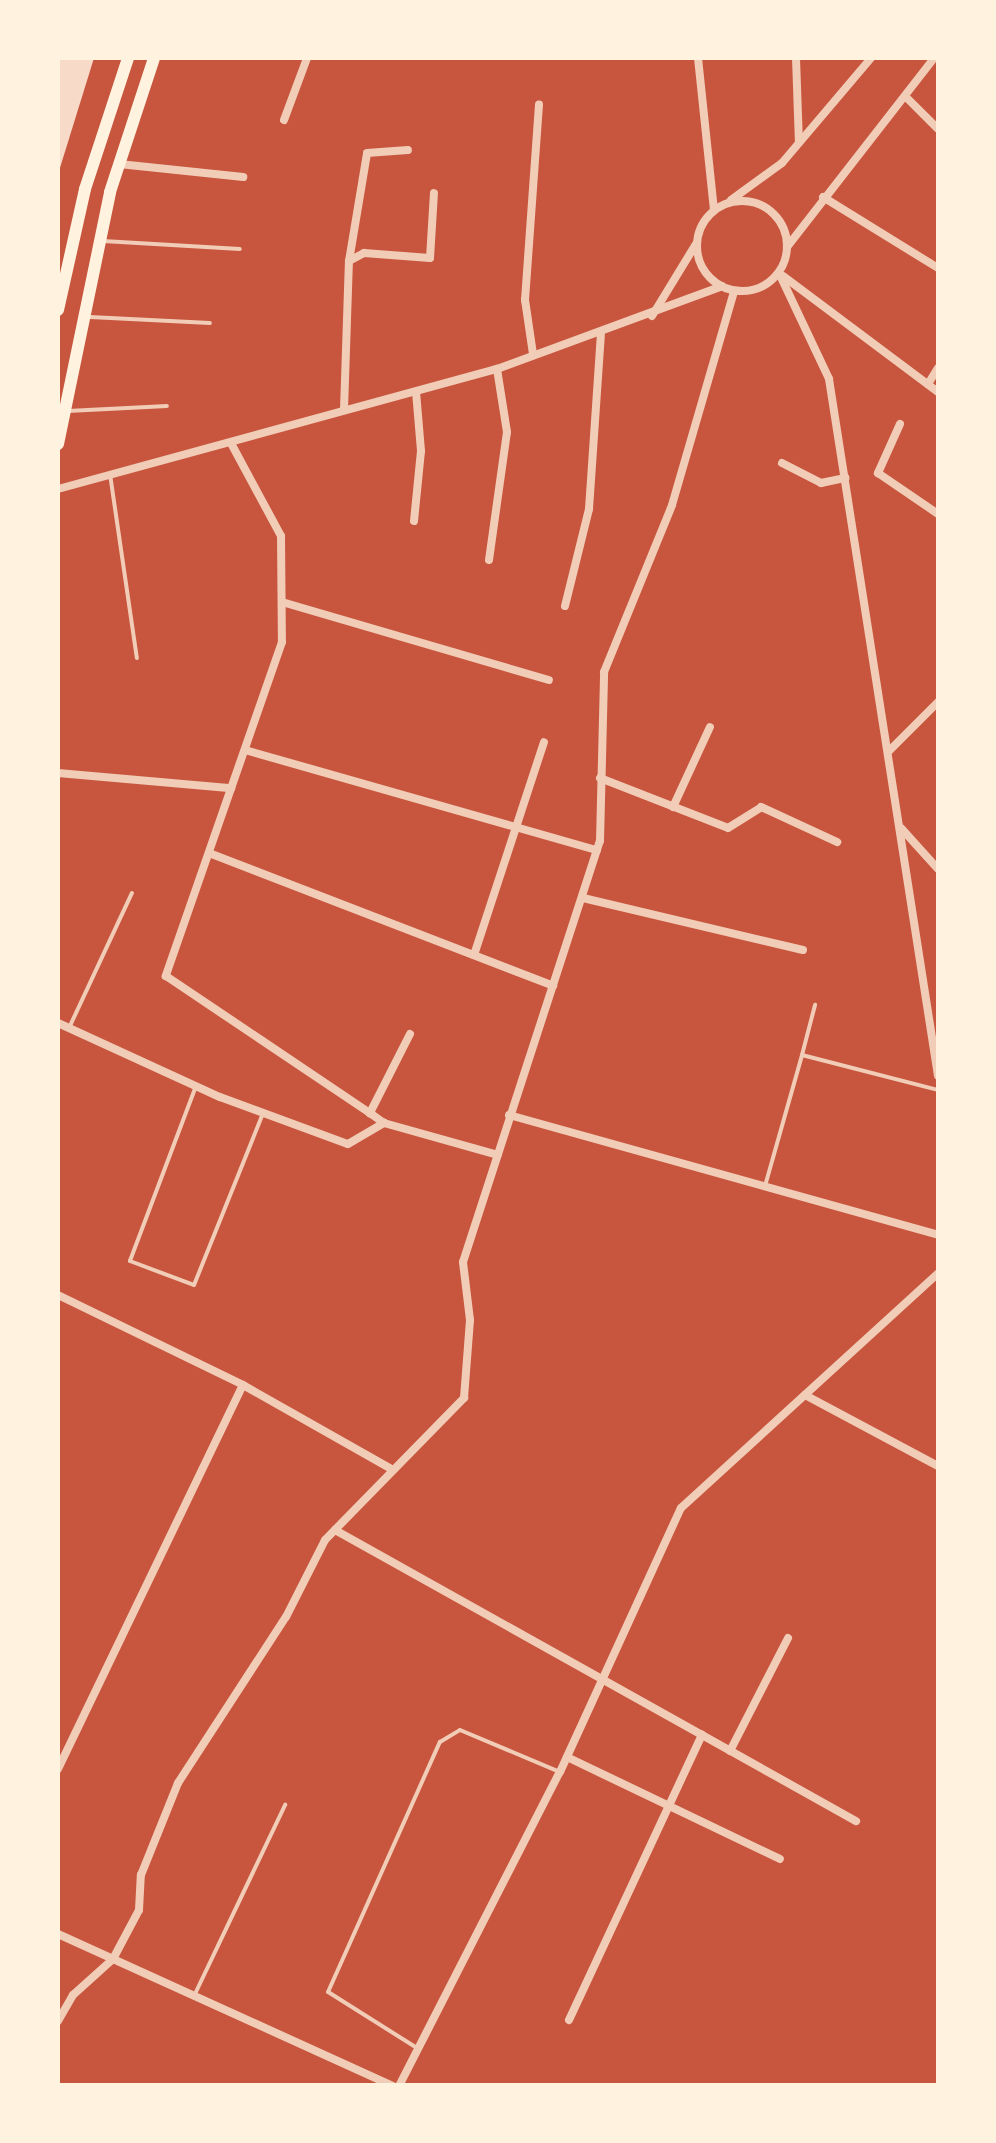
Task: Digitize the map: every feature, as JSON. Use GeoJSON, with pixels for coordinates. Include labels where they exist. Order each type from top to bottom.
{"type":"FeatureCollection","features":[{"type":"Feature","properties":{"kind":"main road"},"geometry":{"type":"LineString","coordinates":[[58,310],[85,189],[128,58]]}},
{"type":"Feature","properties":{"kind":"main road"},"geometry":{"type":"LineString","coordinates":[[58,444],[98,241],[154,58]]}},
{"type":"Feature","properties":{"kind":"street"},"geometry":{"type":"LineString","coordinates":[[284,120],[307,58]]}},
{"type":"Feature","properties":{"kind":"street"},"geometry":{"type":"LineString","coordinates":[[698,58],[714,210]]}},
{"type":"Feature","properties":{"kind":"street"},"geometry":{"type":"LineString","coordinates":[[796,58],[799,142]]}},
{"type":"Feature","properties":{"kind":"street"},"geometry":{"type":"LineString","coordinates":[[652,316],[714,210],[799,142],[871,58]]}},
{"type":"Feature","properties":{"kind":"street"},"geometry":{"type":"LineString","coordinates":[[696,244],[702,270],[734,291],[759,288],[780,273],[787,248],[823,196],[908,99],[934,58]]}},
{"type":"Feature","properties":{"kind":"street"},"geometry":{"type":"LineString","coordinates":[[908,99],[938,129]]}},
{"type":"Feature","properties":{"kind":"street"},"geometry":{"type":"LineString","coordinates":[[533,354],[525,300],[538,105]]}},
{"type":"Feature","properties":{"kind":"street"},"geometry":{"type":"LineString","coordinates":[[344,410],[349,261],[367,153],[408,150]]}},
{"type":"Feature","properties":{"kind":"street"},"geometry":{"type":"LineString","coordinates":[[119,164],[242,177]]}},
{"type":"Feature","properties":{"kind":"street"},"geometry":{"type":"LineString","coordinates":[[349,261],[364,253],[430,258],[434,193]]}},
{"type":"Feature","properties":{"kind":"street"},"geometry":{"type":"LineString","coordinates":[[823,196],[938,268]]}},
{"type":"Feature","properties":{"kind":"street"},"geometry":{"type":"LineString","coordinates":[[725,204],[750,201],[772,212],[787,248]]}},
{"type":"Feature","properties":{"kind":"street"},"geometry":{"type":"LineString","coordinates":[[780,273],[938,392]]}},
{"type":"Feature","properties":{"kind":"street"},"geometry":{"type":"LineString","coordinates":[[780,273],[829,379],[938,1076]]}},
{"type":"Feature","properties":{"kind":"street"},"geometry":{"type":"LineString","coordinates":[[58,489],[232,445],[496,369],[601,335],[722,286]]}},
{"type":"Feature","properties":{"kind":"street"},"geometry":{"type":"LineString","coordinates":[[58,2021],[72,1995],[114,1959],[139,1910],[140,1874],[178,1783],[335,1530],[390,1468],[464,1398],[470,1320],[464,1262],[597,850],[604,672],[672,505],[734,291]]}},
{"type":"Feature","properties":{"kind":"street"},"geometry":{"type":"LineString","coordinates":[[564,606],[589,509],[601,335]]}},
{"type":"Feature","properties":{"kind":"street"},"geometry":{"type":"LineString","coordinates":[[928,384],[938,368]]}},
{"type":"Feature","properties":{"kind":"street"},"geometry":{"type":"LineString","coordinates":[[489,560],[507,432],[496,369]]}},
{"type":"Feature","properties":{"kind":"street"},"geometry":{"type":"LineString","coordinates":[[414,521],[421,451],[416,392]]}},
{"type":"Feature","properties":{"kind":"street"},"geometry":{"type":"LineString","coordinates":[[900,424],[878,474],[938,514]]}},
{"type":"Feature","properties":{"kind":"street"},"geometry":{"type":"LineString","coordinates":[[232,445],[281,536],[282,642],[166,976],[384,1124],[498,1154]]}},
{"type":"Feature","properties":{"kind":"street"},"geometry":{"type":"LineString","coordinates":[[782,463],[821,483],[844,478]]}},
{"type":"Feature","properties":{"kind":"street"},"geometry":{"type":"LineString","coordinates":[[282,602],[549,680]]}},
{"type":"Feature","properties":{"kind":"street"},"geometry":{"type":"LineString","coordinates":[[888,751],[938,702]]}},
{"type":"Feature","properties":{"kind":"street"},"geometry":{"type":"LineString","coordinates":[[673,807],[710,727]]}},
{"type":"Feature","properties":{"kind":"street"},"geometry":{"type":"LineString","coordinates":[[474,955],[544,742]]}},
{"type":"Feature","properties":{"kind":"street"},"geometry":{"type":"LineString","coordinates":[[245,750],[597,850]]}},
{"type":"Feature","properties":{"kind":"street"},"geometry":{"type":"LineString","coordinates":[[58,773],[232,788]]}},
{"type":"Feature","properties":{"kind":"street"},"geometry":{"type":"LineString","coordinates":[[600,778],[728,828],[761,807],[837,842]]}},
{"type":"Feature","properties":{"kind":"street"},"geometry":{"type":"LineString","coordinates":[[900,828],[938,869]]}},
{"type":"Feature","properties":{"kind":"street"},"geometry":{"type":"LineString","coordinates":[[931,861],[938,849]]}},
{"type":"Feature","properties":{"kind":"street"},"geometry":{"type":"LineString","coordinates":[[209,853],[553,986]]}},
{"type":"Feature","properties":{"kind":"street"},"geometry":{"type":"LineString","coordinates":[[583,898],[803,950]]}},
{"type":"Feature","properties":{"kind":"street"},"geometry":{"type":"LineString","coordinates":[[58,1023],[196,1086],[348,1144],[384,1124]]}},
{"type":"Feature","properties":{"kind":"street"},"geometry":{"type":"LineString","coordinates":[[370,1113],[410,1034]]}},
{"type":"Feature","properties":{"kind":"street"},"geometry":{"type":"LineString","coordinates":[[509,1115],[938,1234]]}},
{"type":"Feature","properties":{"kind":"street"},"geometry":{"type":"LineString","coordinates":[[58,1934],[396,2086],[560,1772],[681,1508],[938,1272]]}},
{"type":"Feature","properties":{"kind":"street"},"geometry":{"type":"LineString","coordinates":[[58,1295],[243,1384],[390,1468]]}},
{"type":"Feature","properties":{"kind":"street"},"geometry":{"type":"LineString","coordinates":[[58,1768],[243,1384]]}},
{"type":"Feature","properties":{"kind":"street"},"geometry":{"type":"LineString","coordinates":[[804,1395],[938,1466]]}},
{"type":"Feature","properties":{"kind":"street"},"geometry":{"type":"LineString","coordinates":[[335,1530],[856,1821]]}},
{"type":"Feature","properties":{"kind":"street"},"geometry":{"type":"LineString","coordinates":[[730,1751],[788,1638]]}},
{"type":"Feature","properties":{"kind":"street"},"geometry":{"type":"LineString","coordinates":[[569,2020],[702,1735]]}},
{"type":"Feature","properties":{"kind":"street"},"geometry":{"type":"LineString","coordinates":[[567,1757],[780,1859]]}},
{"type":"Feature","properties":{"kind":"lane"},"geometry":{"type":"LineString","coordinates":[[98,241],[240,249]]}},
{"type":"Feature","properties":{"kind":"lane"},"geometry":{"type":"LineString","coordinates":[[80,317],[210,323]]}},
{"type":"Feature","properties":{"kind":"lane"},"geometry":{"type":"LineString","coordinates":[[63,411],[167,406]]}},
{"type":"Feature","properties":{"kind":"lane"},"geometry":{"type":"LineString","coordinates":[[110,474],[137,658]]}},
{"type":"Feature","properties":{"kind":"lane"},"geometry":{"type":"LineString","coordinates":[[69,1028],[132,893]]}},
{"type":"Feature","properties":{"kind":"lane"},"geometry":{"type":"LineString","coordinates":[[766,1186],[815,1005]]}},
{"type":"Feature","properties":{"kind":"lane"},"geometry":{"type":"LineString","coordinates":[[802,1054],[938,1090]]}},
{"type":"Feature","properties":{"kind":"lane"},"geometry":{"type":"LineString","coordinates":[[196,1086],[130,1261],[194,1285],[263,1113]]}},
{"type":"Feature","properties":{"kind":"lane"},"geometry":{"type":"LineString","coordinates":[[418,2049],[328,1992],[440,1742],[460,1730],[560,1772]]}},
{"type":"Feature","properties":{"kind":"lane"},"geometry":{"type":"LineString","coordinates":[[194,1996],[285,1806]]}},
{"type":"Feature","properties":{"kind":"building"},"geometry":{"type":"Polygon","coordinates":[[[58,58],[94,58],[59,171],[58,171],[58,58]]]}}]}
